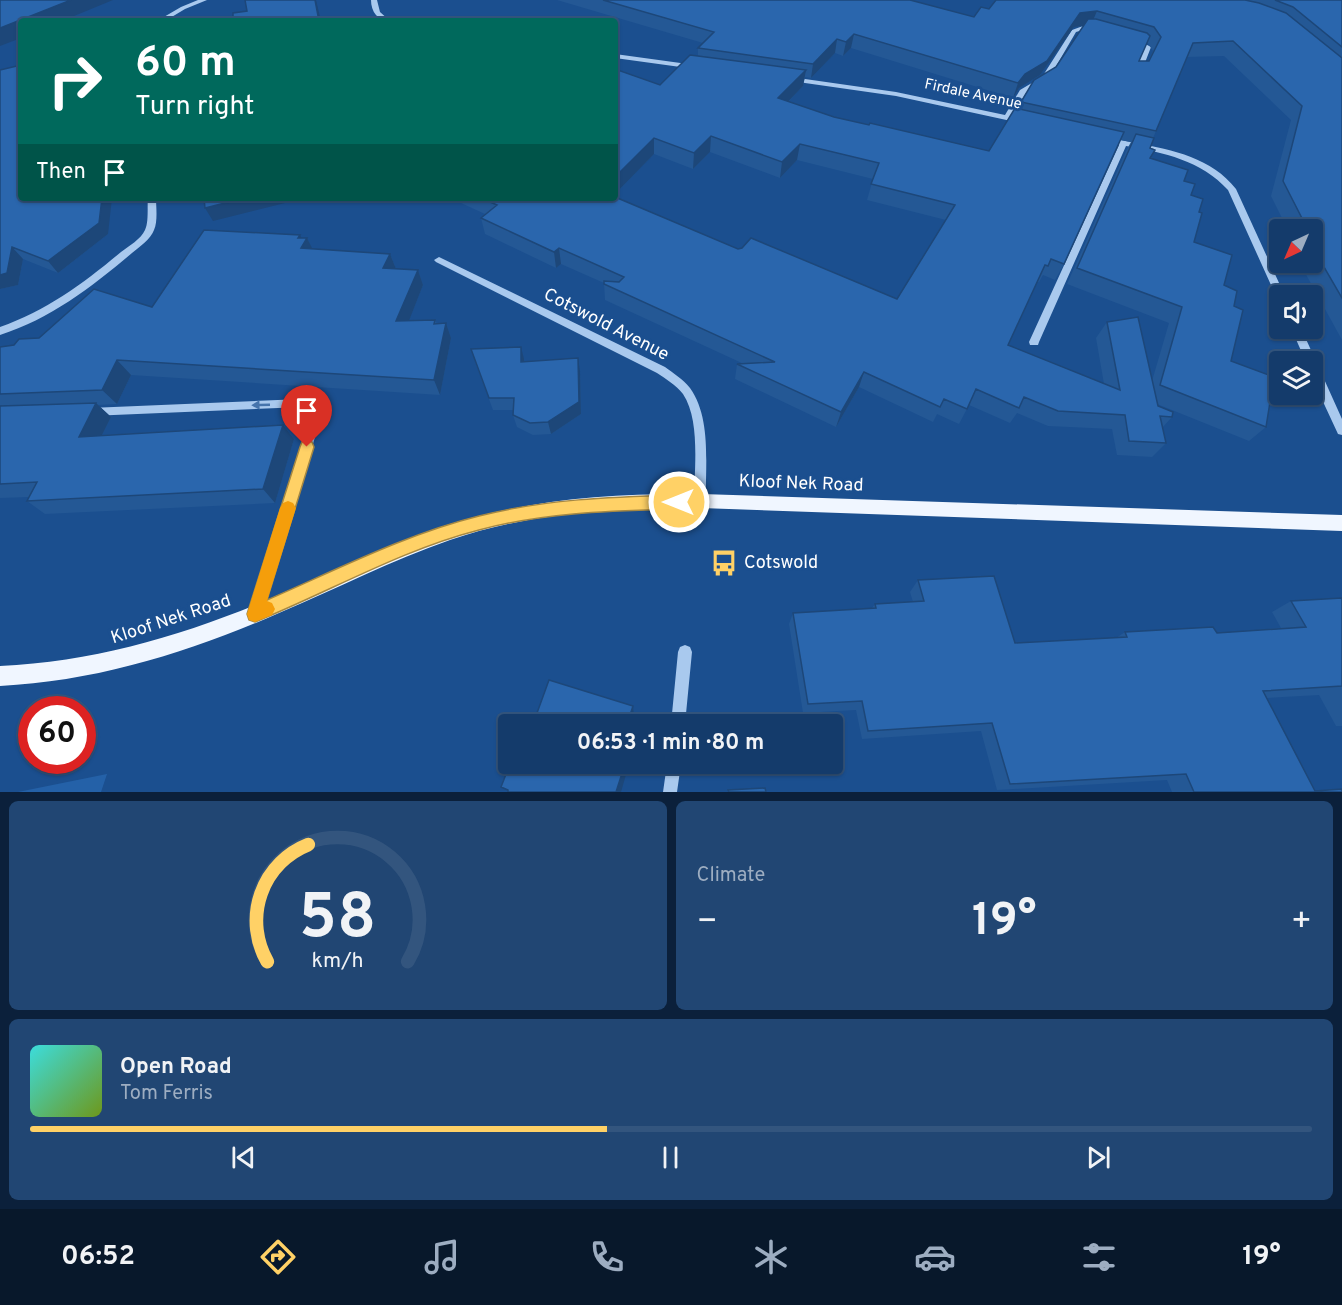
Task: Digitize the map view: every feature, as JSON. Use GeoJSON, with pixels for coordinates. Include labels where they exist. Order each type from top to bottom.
{"type":"FeatureCollection","features":[{"type":"Feature","properties":{"kind":"main road","name":"Kloof Nek Road"},"geometry":{"type":"LineString","coordinates":[[0,676],[68,670],[134,657],[236,623],[424,540],[477,523],[530,512],[583,505],[700,502],[1342,523]]}},
{"type":"Feature","properties":{"kind":"street"},"geometry":{"type":"LineString","coordinates":[[165,18],[204,0]]}},
{"type":"Feature","properties":{"kind":"street"},"geometry":{"type":"LineString","coordinates":[[374,0],[374,6],[384,18]]}},
{"type":"Feature","properties":{"kind":"street"},"geometry":{"type":"LineString","coordinates":[[1007,118],[1023,92],[1046,78],[1074,31],[1083,28],[1100,31]]}},
{"type":"Feature","properties":{"kind":"street"},"geometry":{"type":"LineString","coordinates":[[1128,39],[1148,47],[1137,74]]}},
{"type":"Feature","properties":{"kind":"street"},"geometry":{"type":"LineString","coordinates":[[618,56],[706,68]]}},
{"type":"Feature","properties":{"kind":"street","name":"Firdale Avenue"},"geometry":{"type":"LineString","coordinates":[[786,78],[896,94],[1030,123]]}},
{"type":"Feature","properties":{"kind":"street"},"geometry":{"type":"LineString","coordinates":[[1100,139],[1198,162],[1225,179],[1233,189],[1276,285]]}},
{"type":"Feature","properties":{"kind":"street"},"geometry":{"type":"LineString","coordinates":[[1034,342],[1123,144]]}},
{"type":"Feature","properties":{"kind":"street"},"geometry":{"type":"LineString","coordinates":[[0,331],[51,309],[141,240],[150,230],[152,201]]}},
{"type":"Feature","properties":{"kind":"street","name":"Cotswold Avenue"},"geometry":{"type":"LineString","coordinates":[[438,260],[661,370],[675,380],[687,392],[698,422],[700,502]]}},
{"type":"Feature","properties":{"kind":"street"},"geometry":{"type":"LineString","coordinates":[[1323,390],[1342,431]]}},
{"type":"Feature","properties":{"kind":"street"},"geometry":{"type":"LineString","coordinates":[[81,412],[302,403],[311,406],[316,413],[314,424],[255,614]]}},
{"type":"Feature","properties":{"kind":"street"},"geometry":{"type":"LineString","coordinates":[[679,714],[685,652]]}},
{"type":"Feature","properties":{"kind":"street"},"geometry":{"type":"LineString","coordinates":[[670,792],[673,774]]}},
{"type":"Feature","properties":{"kind":"shaded area"},"geometry":{"type":"Polygon","coordinates":[[[107,774],[101,792],[18,792],[107,774]]]}},
{"type":"Feature","properties":{"kind":"building"},"geometry":{"type":"Polygon","coordinates":[[[0,0],[71,0],[25,18],[18,18],[18,21],[0,28],[0,0]]]}},
{"type":"Feature","properties":{"kind":"building"},"geometry":{"type":"Polygon","coordinates":[[[245,0],[315,0],[318,18],[233,18],[233,13],[247,11],[245,0]]]}},
{"type":"Feature","properties":{"kind":"building"},"geometry":{"type":"Polygon","coordinates":[[[603,0],[910,0],[974,17],[981,7],[989,9],[996,0],[1245,0],[1286,13],[1342,58],[1342,298],[1323,265],[1323,219],[1302,219],[1283,181],[1302,106],[1233,41],[1193,43],[1156,131],[1021,102],[1034,80],[1056,67],[1088,19],[1096,19],[1147,33],[1150,36],[1139,61],[1149,61],[1161,37],[1154,27],[1097,11],[1080,13],[1047,61],[1025,74],[1018,83],[854,34],[846,42],[837,39],[813,64],[698,48],[714,32],[603,0]]]}},
{"type":"Feature","properties":{"kind":"building"},"geometry":{"type":"Polygon","coordinates":[[[1275,0],[1342,0],[1342,47],[1293,7],[1275,0]]]}},
{"type":"Feature","properties":{"kind":"building"},"geometry":{"type":"Polygon","coordinates":[[[690,55],[806,70],[778,98],[834,117],[869,125],[870,123],[989,151],[1015,108],[1124,132],[1064,264],[1051,259],[1048,266],[1045,265],[1008,345],[1120,390],[1107,322],[1138,317],[1158,406],[1173,412],[1172,417],[1160,416],[1166,443],[1129,441],[1125,415],[1058,411],[1024,397],[1019,408],[976,389],[967,409],[944,399],[940,407],[864,372],[841,412],[737,364],[775,362],[604,284],[604,281],[619,282],[624,277],[559,248],[554,252],[481,218],[497,205],[488,201],[618,201],[618,198],[738,249],[742,248],[751,238],[897,299],[955,205],[871,184],[879,163],[800,144],[782,162],[711,136],[694,153],[654,138],[618,174],[618,70],[660,85],[690,55]]]}},
{"type":"Feature","properties":{"kind":"building"},"geometry":{"type":"Polygon","coordinates":[[[18,66],[18,201],[102,201],[99,223],[48,261],[12,247],[7,273],[0,275],[0,70],[18,66]]]}},
{"type":"Feature","properties":{"kind":"building"},"geometry":{"type":"Polygon","coordinates":[[[1136,134],[1154,138],[1150,148],[1155,150],[1150,158],[1188,170],[1184,181],[1195,184],[1191,195],[1203,199],[1199,212],[1202,213],[1194,242],[1232,255],[1224,285],[1237,291],[1234,306],[1243,310],[1231,361],[1269,375],[1270,405],[1266,427],[1160,385],[1182,307],[1077,268],[1136,134]]]}},
{"type":"Feature","properties":{"kind":"building"},"geometry":{"type":"Polygon","coordinates":[[[204,201],[233,201],[205,208],[204,201]]]}},
{"type":"Feature","properties":{"kind":"building"},"geometry":{"type":"Polygon","coordinates":[[[204,230],[300,235],[298,238],[307,238],[301,248],[390,254],[383,268],[418,270],[396,321],[435,320],[434,324],[446,323],[434,380],[117,360],[102,390],[0,394],[0,347],[14,345],[19,339],[39,338],[94,289],[152,307],[204,230]]]}},
{"type":"Feature","properties":{"kind":"building"},"geometry":{"type":"Polygon","coordinates":[[[521,347],[521,362],[578,358],[579,402],[548,422],[530,423],[513,415],[514,398],[489,398],[471,349],[521,347]]]}},
{"type":"Feature","properties":{"kind":"building"},"geometry":{"type":"Polygon","coordinates":[[[96,403],[79,437],[283,425],[263,489],[27,501],[37,482],[0,484],[0,406],[96,403]]]}},
{"type":"Feature","properties":{"kind":"building"},"geometry":{"type":"Polygon","coordinates":[[[994,576],[1015,643],[1127,637],[1125,632],[1213,627],[1217,633],[1306,627],[1291,601],[1342,598],[1342,686],[1263,691],[1315,791],[1342,789],[1342,792],[1194,792],[1186,774],[1010,784],[992,723],[868,731],[862,701],[808,704],[793,613],[876,608],[875,604],[924,601],[918,580],[994,576]]]}},
{"type":"Feature","properties":{"kind":"building"},"geometry":{"type":"Polygon","coordinates":[[[549,680],[633,706],[630,714],[537,714],[549,680]]]}},
{"type":"Feature","properties":{"kind":"building"},"geometry":{"type":"Polygon","coordinates":[[[506,774],[622,774],[616,792],[508,792],[501,787],[506,774]]]}},
{"type":"Feature","properties":{"kind":"building"},"geometry":{"type":"Polygon","coordinates":[[[765,788],[766,792],[729,792],[728,790],[765,788]]]}},
{"type":"Feature","properties":{"kind":"slow traffic"},"geometry":{"type":"LineString","coordinates":[[266,609],[255,614],[288,508]]}},
{"type":"Feature","properties":{"kind":"place","name":"Cotswold"},"geometry":{"type":"Point","coordinates":[724,563]}},
{"type":"Feature","properties":{"kind":"route"},"geometry":{"type":"LineString","coordinates":[[307,447],[255,614],[370,562],[424,540],[477,523],[530,512],[583,505],[679,502]]}}]}
